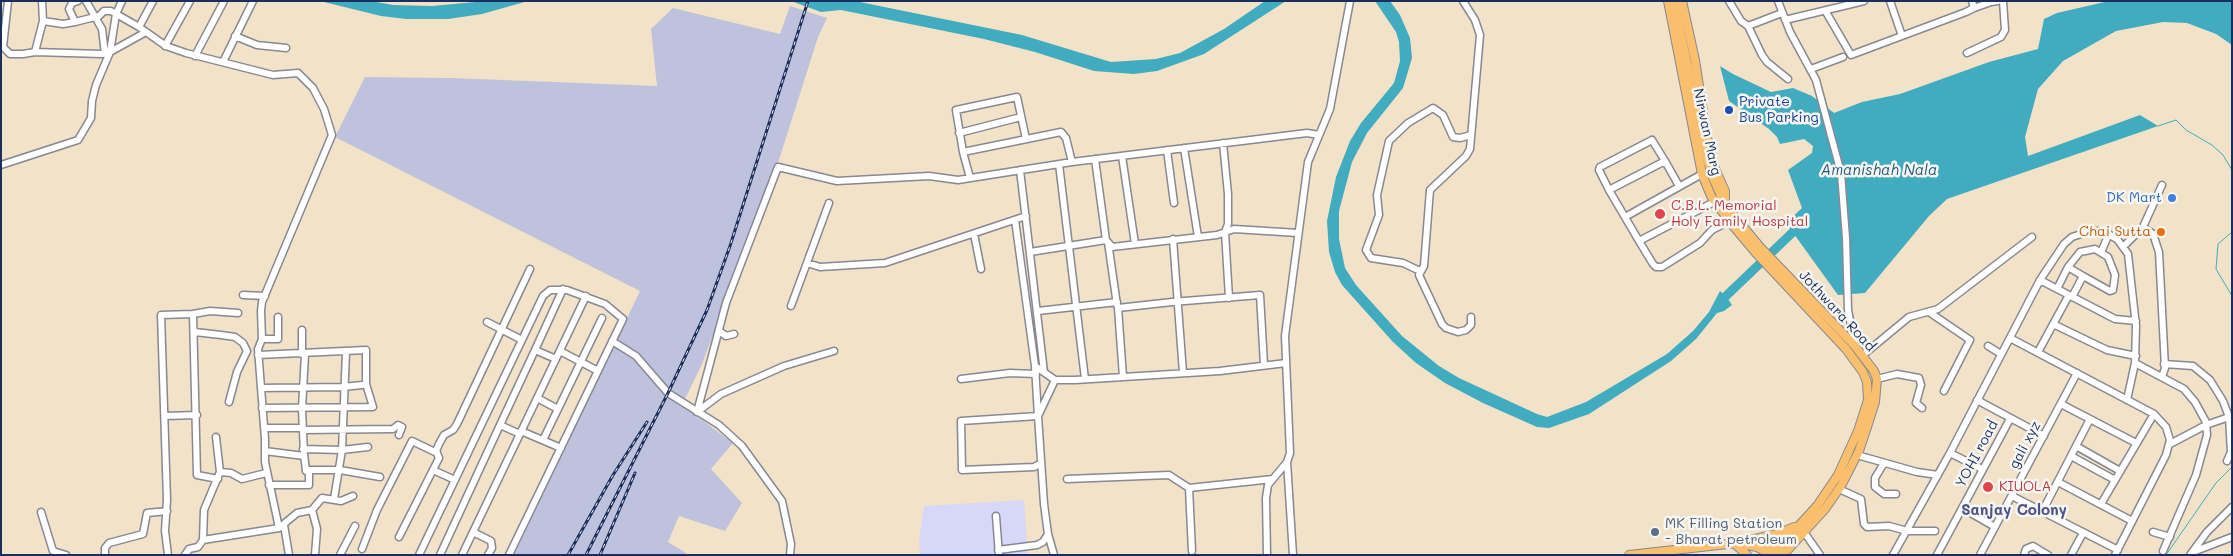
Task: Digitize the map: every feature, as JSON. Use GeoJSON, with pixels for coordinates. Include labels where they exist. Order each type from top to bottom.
{"type":"FeatureCollection","features":[{"type":"Feature","properties":{"kind":"main road","name":"Nirwan Marg"},"geometry":{"type":"LineString","coordinates":[[1668,1],[1702,174],[1714,202],[1729,221],[1758,250],[1776,276]]}},
{"type":"Feature","properties":{"kind":"main road"},"geometry":{"type":"LineString","coordinates":[[1674,1],[1708,162],[1725,205],[1758,250]]}},
{"type":"Feature","properties":{"kind":"main road"},"geometry":{"type":"LineString","coordinates":[[1682,1],[1695,60],[1707,135],[1716,169],[1725,191],[1725,205]]}},
{"type":"Feature","properties":{"kind":"main road","name":"Jothwara Road"},"geometry":{"type":"LineString","coordinates":[[1758,250],[1779,267],[1855,346],[1863,355],[1877,379]]}},
{"type":"Feature","properties":{"kind":"main road","name":"Jothwara Road"},"geometry":{"type":"LineString","coordinates":[[1773,553],[1817,506],[1838,475],[1858,431],[1868,400],[1868,382],[1846,349],[1776,276]]}},
{"type":"Feature","properties":{"kind":"main road"},"geometry":{"type":"LineString","coordinates":[[1735,543],[1783,555],[1825,510],[1839,489],[1857,455],[1875,402],[1877,379]]}},
{"type":"Feature","properties":{"kind":"main road"},"geometry":{"type":"LineString","coordinates":[[1629,555],[1754,540],[1797,526]]}},
{"type":"Feature","properties":{"kind":"main road"},"geometry":{"type":"LineString","coordinates":[[1754,540],[1764,542],[1773,553]]}},
{"type":"Feature","properties":{"kind":"main road"},"geometry":{"type":"LineString","coordinates":[[1735,543],[1747,555]]}},
{"type":"Feature","properties":{"kind":"street"},"geometry":{"type":"LineString","coordinates":[[8,1],[3,47],[10,54],[35,52],[108,53],[146,32]]}},
{"type":"Feature","properties":{"kind":"street"},"geometry":{"type":"LineString","coordinates":[[35,52],[43,21],[42,1]]}},
{"type":"Feature","properties":{"kind":"street"},"geometry":{"type":"LineString","coordinates":[[75,22],[69,9],[72,3],[78,1]]}},
{"type":"Feature","properties":{"kind":"street"},"geometry":{"type":"LineString","coordinates":[[86,1],[102,29],[108,53]]}},
{"type":"Feature","properties":{"kind":"street"},"geometry":{"type":"LineString","coordinates":[[1,165],[78,140],[91,118],[92,101],[96,85],[108,53],[116,14],[122,1]]}},
{"type":"Feature","properties":{"kind":"street"},"geometry":{"type":"LineString","coordinates":[[139,27],[153,1]]}},
{"type":"Feature","properties":{"kind":"street"},"geometry":{"type":"LineString","coordinates":[[165,46],[190,1]]}},
{"type":"Feature","properties":{"kind":"street"},"geometry":{"type":"LineString","coordinates":[[195,56],[224,1]]}},
{"type":"Feature","properties":{"kind":"street"},"geometry":{"type":"LineString","coordinates":[[223,62],[253,1]]}},
{"type":"Feature","properties":{"kind":"street"},"geometry":{"type":"LineString","coordinates":[[1267,555],[1266,498],[1268,485],[1286,462],[1290,453],[1285,336],[1308,162],[1330,109],[1350,1]]}},
{"type":"Feature","properties":{"kind":"street"},"geometry":{"type":"LineString","coordinates":[[1463,1],[1471,12],[1480,35],[1469,138],[1466,156],[1430,190],[1424,266],[1419,275],[1422,285],[1442,324],[1458,332],[1466,330],[1471,325],[1471,317]]}},
{"type":"Feature","properties":{"kind":"street"},"geometry":{"type":"LineString","coordinates":[[1729,1],[1741,21],[1748,26],[1767,62],[1788,79]]}},
{"type":"Feature","properties":{"kind":"street"},"geometry":{"type":"LineString","coordinates":[[1778,1],[1785,20],[1811,69],[1819,90],[1841,173],[1846,238],[1848,310],[1855,346]]}},
{"type":"Feature","properties":{"kind":"street"},"geometry":{"type":"LineString","coordinates":[[1785,20],[1826,12],[1863,1]]}},
{"type":"Feature","properties":{"kind":"street"},"geometry":{"type":"LineString","coordinates":[[1890,1],[1902,36]]}},
{"type":"Feature","properties":{"kind":"street"},"geometry":{"type":"LineString","coordinates":[[1826,12],[1851,55],[1902,36],[1973,5],[1998,1]]}},
{"type":"Feature","properties":{"kind":"street"},"geometry":{"type":"LineString","coordinates":[[1967,53],[2001,37],[2005,30],[2003,1]]}},
{"type":"Feature","properties":{"kind":"street"},"geometry":{"type":"LineString","coordinates":[[43,21],[63,24],[75,22],[94,18],[104,10],[116,14],[139,27],[165,46],[195,56],[273,75],[298,72],[313,88],[324,108],[332,134],[265,296],[261,311],[262,339],[258,352],[266,473],[289,555]]}},
{"type":"Feature","properties":{"kind":"street"},"geometry":{"type":"LineString","coordinates":[[1748,26],[1782,13]]}},
{"type":"Feature","properties":{"kind":"street"},"geometry":{"type":"LineString","coordinates":[[235,36],[257,45],[286,48]]}},
{"type":"Feature","properties":{"kind":"street"},"geometry":{"type":"LineString","coordinates":[[1811,69],[1843,57]]}},
{"type":"Feature","properties":{"kind":"street"},"geometry":{"type":"LineString","coordinates":[[970,178],[959,133],[956,110],[1017,97],[1026,139]]}},
{"type":"Feature","properties":{"kind":"street"},"geometry":{"type":"LineString","coordinates":[[1420,271],[1403,263],[1375,260],[1371,258],[1366,250],[1379,215],[1377,195],[1388,145],[1396,132],[1433,108],[1443,115],[1453,137],[1469,138]]}},
{"type":"Feature","properties":{"kind":"street"},"geometry":{"type":"LineString","coordinates":[[959,133],[1021,117]]}},
{"type":"Feature","properties":{"kind":"street"},"geometry":{"type":"LineString","coordinates":[[963,152],[1061,132],[1066,138],[1072,162]]}},
{"type":"Feature","properties":{"kind":"street"},"geometry":{"type":"LineString","coordinates":[[697,412],[726,303],[778,167],[837,181],[929,176],[958,180],[1072,162],[1223,143],[1307,133],[1319,135]]}},
{"type":"Feature","properties":{"kind":"street"},"geometry":{"type":"LineString","coordinates":[[1679,186],[1654,141],[1649,140],[1600,167],[1598,170],[1652,264],[1656,267],[1662,267],[1700,243],[1712,230],[1729,221]]}},
{"type":"Feature","properties":{"kind":"street"},"geometry":{"type":"LineString","coordinates":[[1223,143],[1228,194],[1228,224],[1225,232],[1229,298]]}},
{"type":"Feature","properties":{"kind":"street"},"geometry":{"type":"LineString","coordinates":[[1184,148],[1198,237]]}},
{"type":"Feature","properties":{"kind":"street"},"geometry":{"type":"LineString","coordinates":[[1167,150],[1174,203]]}},
{"type":"Feature","properties":{"kind":"street"},"geometry":{"type":"LineString","coordinates":[[1122,156],[1135,244]]}},
{"type":"Feature","properties":{"kind":"street"},"geometry":{"type":"LineString","coordinates":[[1095,159],[1117,305],[1123,377]]}},
{"type":"Feature","properties":{"kind":"street"},"geometry":{"type":"LineString","coordinates":[[1610,190],[1665,161]]}},
{"type":"Feature","properties":{"kind":"street"},"geometry":{"type":"LineString","coordinates":[[1059,164],[1085,379]]}},
{"type":"Feature","properties":{"kind":"street"},"geometry":{"type":"LineString","coordinates":[[1020,170],[1044,372]]}},
{"type":"Feature","properties":{"kind":"street"},"geometry":{"type":"LineString","coordinates":[[1626,217],[1702,174]]}},
{"type":"Feature","properties":{"kind":"street"},"geometry":{"type":"LineString","coordinates":[[2124,246],[2143,226],[2162,185]]}},
{"type":"Feature","properties":{"kind":"street"},"geometry":{"type":"LineString","coordinates":[[1639,241],[1714,202]]}},
{"type":"Feature","properties":{"kind":"street"},"geometry":{"type":"LineString","coordinates":[[791,306],[828,203]]}},
{"type":"Feature","properties":{"kind":"street"},"geometry":{"type":"LineString","coordinates":[[807,262],[820,267],[885,263],[1026,216]]}},
{"type":"Feature","properties":{"kind":"street"},"geometry":{"type":"LineString","coordinates":[[1015,220],[1036,374],[1040,464],[1048,534],[1054,555]]}},
{"type":"Feature","properties":{"kind":"street"},"geometry":{"type":"LineString","coordinates":[[2143,226],[2153,234],[2159,252],[2164,364],[2162,377]]}},
{"type":"Feature","properties":{"kind":"street"},"geometry":{"type":"LineString","coordinates":[[1107,241],[1112,246],[1135,244],[1198,237],[1234,229],[1298,233]]}},
{"type":"Feature","properties":{"kind":"street"},"geometry":{"type":"LineString","coordinates":[[1893,555],[1950,453],[2040,280],[2064,244],[2072,237],[2084,233],[2098,231],[2109,234],[2117,239],[2124,246],[2130,263],[2136,321],[2136,360],[2127,400]]}},
{"type":"Feature","properties":{"kind":"street"},"geometry":{"type":"LineString","coordinates":[[974,234],[981,269]]}},
{"type":"Feature","properties":{"kind":"street"},"geometry":{"type":"LineString","coordinates":[[2100,252],[2109,234]]}},
{"type":"Feature","properties":{"kind":"street"},"geometry":{"type":"LineString","coordinates":[[1863,355],[1909,317],[1938,309],[2032,237]]}},
{"type":"Feature","properties":{"kind":"street"},"geometry":{"type":"LineString","coordinates":[[1173,239],[1183,373]]}},
{"type":"Feature","properties":{"kind":"street"},"geometry":{"type":"LineString","coordinates":[[1030,252],[1107,241]]}},
{"type":"Feature","properties":{"kind":"street"},"geometry":{"type":"LineString","coordinates":[[2057,289],[2068,267],[2080,252],[2095,249],[2108,257],[2113,268],[2115,275],[2113,290],[2110,291],[2068,267]]}},
{"type":"Feature","properties":{"kind":"street"},"geometry":{"type":"LineString","coordinates":[[399,537],[439,458],[437,453],[444,435],[457,424],[530,269]]}},
{"type":"Feature","properties":{"kind":"street"},"geometry":{"type":"LineString","coordinates":[[2038,352],[2083,276]]}},
{"type":"Feature","properties":{"kind":"street"},"geometry":{"type":"LineString","coordinates":[[2040,280],[2116,319],[2136,321]]}},
{"type":"Feature","properties":{"kind":"street"},"geometry":{"type":"LineString","coordinates":[[440,555],[563,289]]}},
{"type":"Feature","properties":{"kind":"street"},"geometry":{"type":"LineString","coordinates":[[419,555],[543,296],[550,290],[563,289],[586,296],[613,309],[623,319],[509,555]]}},
{"type":"Feature","properties":{"kind":"street"},"geometry":{"type":"LineString","coordinates":[[243,295],[265,296]]}},
{"type":"Feature","properties":{"kind":"street"},"geometry":{"type":"LineString","coordinates":[[1038,311],[1076,306],[1178,302],[1260,295],[1264,365]]}},
{"type":"Feature","properties":{"kind":"street"},"geometry":{"type":"LineString","coordinates":[[462,555],[586,296]]}},
{"type":"Feature","properties":{"kind":"street"},"geometry":{"type":"LineString","coordinates":[[168,555],[165,531],[165,416],[161,315],[210,312],[238,313]]}},
{"type":"Feature","properties":{"kind":"street"},"geometry":{"type":"LineString","coordinates":[[1929,312],[1970,340],[1944,391]]}},
{"type":"Feature","properties":{"kind":"street"},"geometry":{"type":"LineString","coordinates":[[193,314],[197,414],[197,475],[219,476],[231,473],[242,479],[266,473]]}},
{"type":"Feature","properties":{"kind":"street"},"geometry":{"type":"LineString","coordinates":[[262,339],[278,339],[278,317]]}},
{"type":"Feature","properties":{"kind":"street"},"geometry":{"type":"LineString","coordinates":[[543,440],[602,318]]}},
{"type":"Feature","properties":{"kind":"street"},"geometry":{"type":"LineString","coordinates":[[487,322],[522,340]]}},
{"type":"Feature","properties":{"kind":"street"},"geometry":{"type":"LineString","coordinates":[[2053,324],[2107,350],[2136,360],[2184,389],[2203,416],[2207,435],[2196,475],[2163,551]]}},
{"type":"Feature","properties":{"kind":"street"},"geometry":{"type":"LineString","coordinates":[[302,330],[304,354],[302,429],[306,470],[340,470],[380,477]]}},
{"type":"Feature","properties":{"kind":"street"},"geometry":{"type":"LineString","coordinates":[[719,331],[726,336],[734,334]]}},
{"type":"Feature","properties":{"kind":"street"},"geometry":{"type":"LineString","coordinates":[[194,335],[195,332],[234,337],[243,343],[247,351]]}},
{"type":"Feature","properties":{"kind":"street"},"geometry":{"type":"LineString","coordinates":[[2010,338],[2154,414],[2166,427],[2170,444]]}},
{"type":"Feature","properties":{"kind":"street"},"geometry":{"type":"LineString","coordinates":[[612,341],[636,356],[668,394],[719,425],[742,446],[768,479],[782,501],[789,537],[790,555]]}},
{"type":"Feature","properties":{"kind":"street"},"geometry":{"type":"LineString","coordinates":[[1988,346],[2001,354]]}},
{"type":"Feature","properties":{"kind":"street"},"geometry":{"type":"LineString","coordinates":[[247,351],[304,354],[366,350],[366,384],[373,407],[262,408]]}},
{"type":"Feature","properties":{"kind":"street"},"geometry":{"type":"LineString","coordinates":[[536,350],[556,359]]}},
{"type":"Feature","properties":{"kind":"street"},"geometry":{"type":"LineString","coordinates":[[229,402],[237,372],[247,351]]}},
{"type":"Feature","properties":{"kind":"street"},"geometry":{"type":"LineString","coordinates":[[560,351],[598,371]]}},
{"type":"Feature","properties":{"kind":"street"},"geometry":{"type":"LineString","coordinates":[[697,412],[721,394],[784,366],[834,351]]}},
{"type":"Feature","properties":{"kind":"street"},"geometry":{"type":"LineString","coordinates":[[334,499],[342,450],[343,388],[346,352]]}},
{"type":"Feature","properties":{"kind":"street"},"geometry":{"type":"LineString","coordinates":[[1035,366],[1055,380],[1183,373],[1286,363]]}},
{"type":"Feature","properties":{"kind":"street"},"geometry":{"type":"LineString","coordinates":[[2164,364],[2193,366],[2210,380],[2223,401],[2229,417],[2230,452],[2228,461]]}},
{"type":"Feature","properties":{"kind":"street"},"geometry":{"type":"LineString","coordinates":[[960,379],[1010,372],[1036,374]]}},
{"type":"Feature","properties":{"kind":"street"},"geometry":{"type":"LineString","coordinates":[[1877,379],[1897,374],[1919,378],[1921,385],[1916,403],[1922,408]]}},
{"type":"Feature","properties":{"kind":"street","name":"gali xyz"},"geometry":{"type":"LineString","coordinates":[[1980,555],[2077,374]]}},
{"type":"Feature","properties":{"kind":"street"},"geometry":{"type":"LineString","coordinates":[[1038,416],[1055,380]]}},
{"type":"Feature","properties":{"kind":"street"},"geometry":{"type":"LineString","coordinates":[[261,388],[343,388],[362,385]]}},
{"type":"Feature","properties":{"kind":"street"},"geometry":{"type":"LineString","coordinates":[[1037,390],[1044,400]]}},
{"type":"Feature","properties":{"kind":"street"},"geometry":{"type":"LineString","coordinates":[[537,398],[558,409]]}},
{"type":"Feature","properties":{"kind":"street"},"geometry":{"type":"LineString","coordinates":[[700,398],[704,406]]}},
{"type":"Feature","properties":{"kind":"street"},"geometry":{"type":"LineString","coordinates":[[1977,400],[2044,436]]}},
{"type":"Feature","properties":{"kind":"street"},"geometry":{"type":"LineString","coordinates":[[2061,404],[2136,443]]}},
{"type":"Feature","properties":{"kind":"street"},"geometry":{"type":"LineString","coordinates":[[165,416],[197,414]]}},
{"type":"Feature","properties":{"kind":"street"},"geometry":{"type":"LineString","coordinates":[[2101,504],[2154,414]]}},
{"type":"Feature","properties":{"kind":"street"},"geometry":{"type":"LineString","coordinates":[[1038,416],[961,421],[962,470],[1034,467],[1040,464]]}},
{"type":"Feature","properties":{"kind":"street"},"geometry":{"type":"LineString","coordinates":[[2012,496],[2116,552],[2170,444],[2206,425],[2229,417]]}},
{"type":"Feature","properties":{"kind":"street","name":"YOHI road"},"geometry":{"type":"LineString","coordinates":[[1937,555],[2010,419]]}},
{"type":"Feature","properties":{"kind":"street"},"geometry":{"type":"LineString","coordinates":[[2042,512],[2090,419]]}},
{"type":"Feature","properties":{"kind":"street"},"geometry":{"type":"LineString","coordinates":[[264,428],[393,429],[398,425],[402,427],[398,434]]}},
{"type":"Feature","properties":{"kind":"street"},"geometry":{"type":"LineString","coordinates":[[500,425],[561,448]]}},
{"type":"Feature","properties":{"kind":"street"},"geometry":{"type":"LineString","coordinates":[[198,555],[198,547],[203,540],[204,510],[219,476],[216,437]]}},
{"type":"Feature","properties":{"kind":"street"},"geometry":{"type":"LineString","coordinates":[[362,549],[378,510],[412,441],[437,453]]}},
{"type":"Feature","properties":{"kind":"street"},"geometry":{"type":"LineString","coordinates":[[2076,446],[2120,471]]}},
{"type":"Feature","properties":{"kind":"street"},"geometry":{"type":"LineString","coordinates":[[265,451],[304,453],[368,447]]}},
{"type":"Feature","properties":{"kind":"street"},"geometry":{"type":"LineString","coordinates":[[1950,453],[1982,470]]}},
{"type":"Feature","properties":{"kind":"street"},"geometry":{"type":"LineString","coordinates":[[1857,455],[1917,472],[1938,475]]}},
{"type":"Feature","properties":{"kind":"street"},"geometry":{"type":"LineString","coordinates":[[2071,456],[2115,480]]}},
{"type":"Feature","properties":{"kind":"street"},"geometry":{"type":"LineString","coordinates":[[1286,462],[1293,555]]}},
{"type":"Feature","properties":{"kind":"street"},"geometry":{"type":"LineString","coordinates":[[1884,463],[1875,478],[1875,487],[1884,494],[1896,494]]}},
{"type":"Feature","properties":{"kind":"street"},"geometry":{"type":"LineString","coordinates":[[270,484],[309,485],[309,470]]}},
{"type":"Feature","properties":{"kind":"street"},"geometry":{"type":"LineString","coordinates":[[433,470],[455,480]]}},
{"type":"Feature","properties":{"kind":"street"},"geometry":{"type":"LineString","coordinates":[[1067,479],[1169,475],[1189,488],[1273,479]]}},
{"type":"Feature","properties":{"kind":"street"},"geometry":{"type":"LineString","coordinates":[[2058,482],[2132,521]]}},
{"type":"Feature","properties":{"kind":"street"},"geometry":{"type":"LineString","coordinates":[[1189,488],[1192,551]]}},
{"type":"Feature","properties":{"kind":"street"},"geometry":{"type":"LineString","coordinates":[[1839,489],[1861,499],[1865,526],[1889,526],[1907,531],[1935,531]]}},
{"type":"Feature","properties":{"kind":"street"},"geometry":{"type":"LineString","coordinates":[[203,540],[281,526],[297,513],[312,510],[322,498],[342,501],[353,496]]}},
{"type":"Feature","properties":{"kind":"street"},"geometry":{"type":"LineString","coordinates":[[1962,508],[1995,527]]}},
{"type":"Feature","properties":{"kind":"street"},"geometry":{"type":"LineString","coordinates":[[2191,554],[2207,532],[2232,508]]}},
{"type":"Feature","properties":{"kind":"street"},"geometry":{"type":"LineString","coordinates":[[312,510],[317,529],[315,555]]}},
{"type":"Feature","properties":{"kind":"street"},"geometry":{"type":"LineString","coordinates":[[105,555],[105,548],[109,543],[143,534],[148,513],[166,511]]}},
{"type":"Feature","properties":{"kind":"street"},"geometry":{"type":"LineString","coordinates":[[41,512],[53,551],[66,555]]}},
{"type":"Feature","properties":{"kind":"street"},"geometry":{"type":"LineString","coordinates":[[996,516],[998,552],[1037,546],[1043,542],[1048,534]]}},
{"type":"Feature","properties":{"kind":"street"},"geometry":{"type":"LineString","coordinates":[[340,555],[355,526]]}},
{"type":"Feature","properties":{"kind":"street"},"geometry":{"type":"LineString","coordinates":[[473,532],[491,542],[492,548],[488,555]]}},
{"type":"Feature","properties":{"kind":"street"},"geometry":{"type":"LineString","coordinates":[[1804,532],[1820,555]]}},
{"type":"Feature","properties":{"kind":"street"},"geometry":{"type":"LineString","coordinates":[[2154,532],[2170,537]]}},
{"type":"Feature","properties":{"kind":"street"},"geometry":{"type":"LineString","coordinates":[[2071,555],[2083,534]]}},
{"type":"Feature","properties":{"kind":"street"},"geometry":{"type":"LineString","coordinates":[[2191,554],[2232,537]]}},
{"type":"Feature","properties":{"kind":"street"},"geometry":{"type":"LineString","coordinates":[[2024,555],[2026,549],[2033,546],[2048,555]]}},
{"type":"Feature","properties":{"kind":"street"},"geometry":{"type":"LineString","coordinates":[[185,555],[189,549],[198,547]]}},
{"type":"Feature","properties":{"kind":"shaded area"},"geometry":{"type":"Polygon","coordinates":[[[790,6],[827,18],[818,37],[778,163],[702,364],[682,405],[733,443],[711,469],[742,503],[725,531],[679,516],[668,542],[686,553],[686,555],[514,555],[640,291],[335,137],[365,77],[451,78],[657,86],[651,29],[673,8],[780,34],[790,6]]]}},
{"type":"Feature","properties":{"kind":"shaded area"},"geometry":{"type":"Polygon","coordinates":[[[1024,500],[1028,555],[920,555],[919,539],[924,506],[1024,500]]]}},
{"type":"Feature","properties":{"kind":"water"},"geometry":{"type":"Polygon","coordinates":[[[320,1],[371,1],[393,5],[432,6],[486,1],[528,1],[482,14],[448,19],[406,19],[381,16],[320,1]]]}},
{"type":"Feature","properties":{"kind":"water"},"geometry":{"type":"Polygon","coordinates":[[[791,1],[855,1],[1022,35],[1111,62],[1156,59],[1180,53],[1224,29],[1265,1],[1286,1],[1204,54],[1157,71],[1134,74],[1094,71],[1035,52],[984,39],[841,10],[821,12],[791,1]]]}},
{"type":"Feature","properties":{"kind":"water"},"geometry":{"type":"Polygon","coordinates":[[[1375,1],[1390,1],[1400,15],[1410,38],[1412,58],[1403,88],[1367,133],[1352,162],[1339,211],[1339,239],[1345,268],[1356,285],[1402,336],[1439,366],[1459,378],[1547,417],[1586,402],[1667,354],[1693,331],[1709,312],[1720,291],[1732,305],[1724,311],[1717,313],[1696,339],[1671,361],[1589,414],[1549,428],[1537,427],[1483,403],[1445,383],[1416,363],[1393,342],[1342,285],[1335,272],[1329,252],[1327,221],[1336,177],[1350,141],[1361,123],[1394,83],[1400,61],[1399,42],[1396,32],[1375,1]]]}},
{"type":"Feature","properties":{"kind":"water","name":"Amanishah Nala"},"geometry":{"type":"Polygon","coordinates":[[[2109,1],[2232,1],[2232,45],[2216,34],[2187,23],[2163,22],[2116,31],[2063,61],[2038,89],[2025,137],[2028,156],[2140,115],[2158,126],[1947,199],[1929,216],[1865,293],[1838,295],[1786,223],[1802,208],[1788,170],[1812,153],[1813,146],[1804,139],[1780,144],[1777,137],[1769,129],[1729,101],[1720,66],[1771,92],[1793,88],[1812,96],[1834,113],[1862,102],[1900,94],[1989,62],[2038,49],[2044,19],[2057,13],[2109,1]]]}},
{"type":"Feature","properties":{"kind":"waterway"},"geometry":{"type":"LineString","coordinates":[[2158,126],[2176,120],[2186,130],[2212,145],[2223,155],[2232,170]]}},
{"type":"Feature","properties":{"kind":"waterway"},"geometry":{"type":"LineString","coordinates":[[1726,296],[1793,232]]}},
{"type":"Feature","properties":{"kind":"waterway"},"geometry":{"type":"LineString","coordinates":[[2232,232],[2218,244],[2216,269],[2232,296]]}},
{"type":"Feature","properties":{"kind":"waterway"},"geometry":{"type":"LineString","coordinates":[[2166,555],[2216,483],[2232,467]]}},
{"type":"Feature","properties":{"kind":"railway"},"geometry":{"type":"LineString","coordinates":[[586,555],[668,393],[707,310],[730,246],[808,1]]}},
{"type":"Feature","properties":{"kind":"railway"},"geometry":{"type":"LineString","coordinates":[[568,555],[613,475],[647,422]]}},
{"type":"Feature","properties":{"kind":"railway"},"geometry":{"type":"LineString","coordinates":[[600,555],[635,473]]}},
{"type":"Feature","properties":{"kind":"place","name":"Private Bus Parking"},"geometry":{"type":"Point","coordinates":[1729,110]}},
{"type":"Feature","properties":{"kind":"place","name":"DK Mart"},"geometry":{"type":"Point","coordinates":[2172,198]}},
{"type":"Feature","properties":{"kind":"place","name":"C.B.L. Memorial Holy Family Hospital"},"geometry":{"type":"Point","coordinates":[1660,214]}},
{"type":"Feature","properties":{"kind":"place","name":"Chai Sutta"},"geometry":{"type":"Point","coordinates":[2161,232]}},
{"type":"Feature","properties":{"kind":"place","name":"KIUOLA"},"geometry":{"type":"Point","coordinates":[1988,487]}},
{"type":"Feature","properties":{"kind":"place","name":"MK Filling Station - Bharat petroleum"},"geometry":{"type":"Point","coordinates":[1655,532]}},
{"type":"Feature","properties":{"kind":"district","name":"Sanjay Colony"},"geometry":{"type":"Point","coordinates":[2014,510]}}]}
